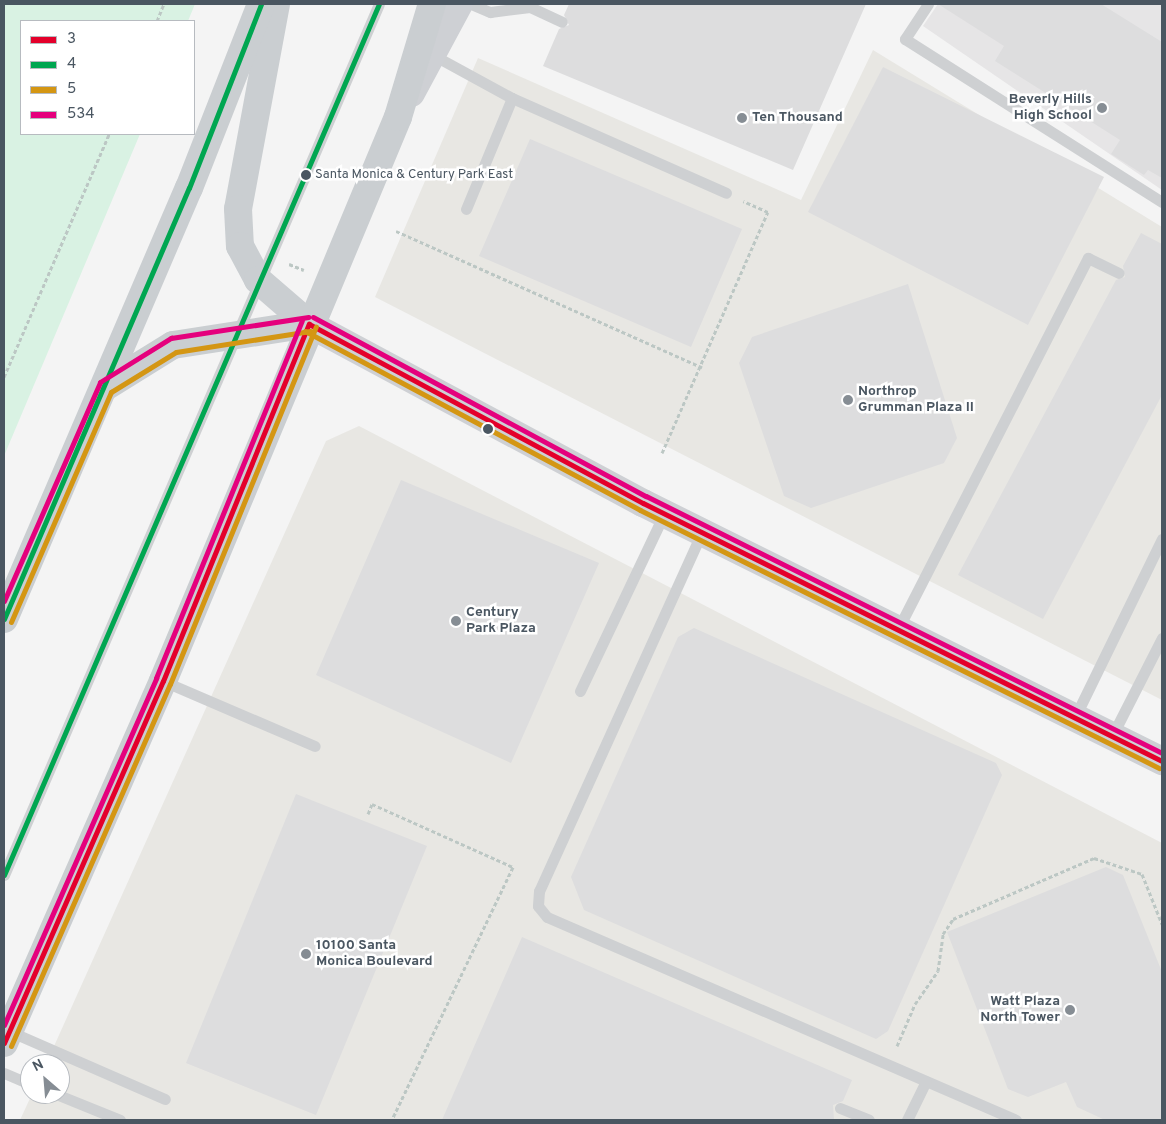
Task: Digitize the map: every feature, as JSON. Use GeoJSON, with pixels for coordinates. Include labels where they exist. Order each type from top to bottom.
{"type":"FeatureCollection","features":[{"type":"Feature","properties":{"kind":"main road"},"geometry":{"type":"LineString","coordinates":[[4,619],[105,387],[261,4]]}},
{"type":"Feature","properties":{"kind":"main road"},"geometry":{"type":"LineString","coordinates":[[276,4],[238,209],[240,246],[258,280],[309,324],[664,514],[1162,761]]}},
{"type":"Feature","properties":{"kind":"main road"},"geometry":{"type":"LineString","coordinates":[[398,117],[432,4]]}},
{"type":"Feature","properties":{"kind":"main road"},"geometry":{"type":"LineString","coordinates":[[6,1037],[163,681],[309,324],[398,117],[459,4]]}},
{"type":"Feature","properties":{"kind":"main road"},"geometry":{"type":"LineString","coordinates":[[105,387],[173,345],[309,324]]}},
{"type":"Feature","properties":{"kind":"lane"},"geometry":{"type":"LineString","coordinates":[[4,875],[239,334],[258,280],[378,4]]}},
{"type":"Feature","properties":{"kind":"lane"},"geometry":{"type":"LineString","coordinates":[[471,4],[490,12],[531,6],[562,22]]}},
{"type":"Feature","properties":{"kind":"lane"},"geometry":{"type":"LineString","coordinates":[[928,4],[905,39],[1162,202]]}},
{"type":"Feature","properties":{"kind":"lane"},"geometry":{"type":"LineString","coordinates":[[433,55],[512,98],[726,193]]}},
{"type":"Feature","properties":{"kind":"lane"},"geometry":{"type":"LineString","coordinates":[[466,209],[512,98]]}},
{"type":"Feature","properties":{"kind":"lane"},"geometry":{"type":"LineString","coordinates":[[898,629],[1088,258],[1119,273]]}},
{"type":"Feature","properties":{"kind":"lane"},"geometry":{"type":"LineString","coordinates":[[580,691],[664,514]]}},
{"type":"Feature","properties":{"kind":"lane"},"geometry":{"type":"LineString","coordinates":[[702,532],[539,890],[538,906],[547,917],[1016,1120]]}},
{"type":"Feature","properties":{"kind":"lane"},"geometry":{"type":"LineString","coordinates":[[1075,718],[1162,539]]}},
{"type":"Feature","properties":{"kind":"lane"},"geometry":{"type":"LineString","coordinates":[[1112,736],[1162,638]]}},
{"type":"Feature","properties":{"kind":"lane"},"geometry":{"type":"LineString","coordinates":[[163,681],[315,746]]}},
{"type":"Feature","properties":{"kind":"lane"},"geometry":{"type":"LineString","coordinates":[[6,1037],[165,1099]]}},
{"type":"Feature","properties":{"kind":"lane"},"geometry":{"type":"LineString","coordinates":[[4,1073],[20,1080]]}},
{"type":"Feature","properties":{"kind":"lane"},"geometry":{"type":"LineString","coordinates":[[907,1120],[926,1081]]}},
{"type":"Feature","properties":{"kind":"lane"},"geometry":{"type":"LineString","coordinates":[[70,1100],[120,1120]]}},
{"type":"Feature","properties":{"kind":"lane"},"geometry":{"type":"LineString","coordinates":[[840,1108],[869,1120]]}},
{"type":"Feature","properties":{"kind":"path"},"geometry":{"type":"LineString","coordinates":[[157,20],[164,4]]}},
{"type":"Feature","properties":{"kind":"path"},"geometry":{"type":"LineString","coordinates":[[4,377],[109,135]]}},
{"type":"Feature","properties":{"kind":"path"},"geometry":{"type":"LineString","coordinates":[[662,453],[702,367],[768,212],[726,193]]}},
{"type":"Feature","properties":{"kind":"path"},"geometry":{"type":"LineString","coordinates":[[396,231],[702,367]]}},
{"type":"Feature","properties":{"kind":"path"},"geometry":{"type":"LineString","coordinates":[[282,260],[309,272]]}},
{"type":"Feature","properties":{"kind":"path"},"geometry":{"type":"LineString","coordinates":[[368,814],[372,804],[514,867],[392,1120]]}},
{"type":"Feature","properties":{"kind":"path"},"geometry":{"type":"LineString","coordinates":[[889,1066],[915,1004],[938,971],[943,934],[953,919],[1094,858],[1142,874],[1162,924]]}},
{"type":"Feature","properties":{"kind":"shaded area","name":"Beverly Hills High School"},"geometry":{"type":"Polygon","coordinates":[[[938,4],[1162,4],[1162,190],[923,26],[938,4]]]}},
{"type":"Feature","properties":{"kind":"shaded area"},"geometry":{"type":"Polygon","coordinates":[[[873,50],[1162,227],[1162,700],[375,297],[478,58],[801,200],[873,50]]]}},
{"type":"Feature","properties":{"kind":"shaded area"},"geometry":{"type":"Polygon","coordinates":[[[359,426],[1162,843],[1162,1120],[20,1120],[27,1104],[70,1104],[70,1054],[50,1054],[326,441],[359,426]]]}},
{"type":"Feature","properties":{"kind":"green space"},"geometry":{"type":"Polygon","coordinates":[[[4,4],[195,4],[188,20],[20,20],[20,135],[140,135],[4,456],[4,4]]]}},
{"type":"Feature","properties":{"kind":"building","name":"Ten Thousand"},"geometry":{"type":"Polygon","coordinates":[[[569,4],[866,4],[793,170],[543,66],[559,29],[569,25],[564,15],[569,4]]]}},
{"type":"Feature","properties":{"kind":"building","name":"Beverly Hills High School"},"geometry":{"type":"Polygon","coordinates":[[[938,4],[1101,4],[1162,42],[1162,178],[1148,170],[1144,175],[1111,154],[1120,140],[995,61],[1004,46],[938,4]]]}},
{"type":"Feature","properties":{"kind":"building"},"geometry":{"type":"Polygon","coordinates":[[[883,67],[1104,177],[1028,325],[808,212],[883,67]]]}},
{"type":"Feature","properties":{"kind":"building"},"geometry":{"type":"Polygon","coordinates":[[[530,139],[742,229],[691,347],[479,256],[530,139]]]}},
{"type":"Feature","properties":{"kind":"building"},"geometry":{"type":"Polygon","coordinates":[[[1141,233],[1162,244],[1162,395],[1043,619],[958,575],[1116,280],[1125,277],[1123,266],[1141,233]]]}},
{"type":"Feature","properties":{"kind":"building","name":"Northrop Grumman Plaza II"},"geometry":{"type":"Polygon","coordinates":[[[908,284],[957,438],[944,463],[811,508],[784,496],[739,363],[752,337],[908,284]]]}},
{"type":"Feature","properties":{"kind":"building","name":"Century Park Plaza"},"geometry":{"type":"Polygon","coordinates":[[[401,480],[599,563],[511,763],[316,675],[401,480]]]}},
{"type":"Feature","properties":{"kind":"building"},"geometry":{"type":"Polygon","coordinates":[[[694,628],[996,763],[1002,775],[888,1031],[876,1039],[584,910],[571,877],[678,637],[694,628]]]}},
{"type":"Feature","properties":{"kind":"building","name":"10100 Santa Monica Boulevard"},"geometry":{"type":"Polygon","coordinates":[[[296,794],[427,846],[316,1115],[186,1063],[296,794]]]}},
{"type":"Feature","properties":{"kind":"building","name":"Watt Plaza North Tower"},"geometry":{"type":"Polygon","coordinates":[[[1106,867],[1123,875],[1162,972],[1162,1120],[1105,1120],[1077,1107],[1066,1082],[1028,1097],[1008,1089],[947,932],[1106,867]]]}},
{"type":"Feature","properties":{"kind":"building"},"geometry":{"type":"Polygon","coordinates":[[[522,937],[852,1080],[843,1101],[833,1105],[834,1120],[442,1120],[522,937]]]}},
{"type":"Feature","properties":{"kind":"transit line","name":"4"},"geometry":{"type":"LineString","coordinates":[[4,619],[189,188],[261,4]]}},
{"type":"Feature","properties":{"kind":"transit line","name":"4"},"geometry":{"type":"LineString","coordinates":[[4,875],[379,4]]}},
{"type":"Feature","properties":{"kind":"transit line","name":"534"},"geometry":{"type":"LineString","coordinates":[[4,601],[100,382],[171,338],[308,317]]}},
{"type":"Feature","properties":{"kind":"transit line","name":"534"},"geometry":{"type":"LineString","coordinates":[[313,317],[646,496],[1162,753]]}},
{"type":"Feature","properties":{"kind":"transit line","name":"534"},"geometry":{"type":"LineString","coordinates":[[4,1025],[156,678],[302,321]]}},
{"type":"Feature","properties":{"kind":"transit line","name":"3"},"geometry":{"type":"LineString","coordinates":[[309,324],[643,503],[1162,761]]}},
{"type":"Feature","properties":{"kind":"transit line","name":"3"},"geometry":{"type":"LineString","coordinates":[[4,1043],[163,681],[309,324]]}},
{"type":"Feature","properties":{"kind":"transit line","name":"5"},"geometry":{"type":"LineString","coordinates":[[11,1046],[170,684],[316,327]]}},
{"type":"Feature","properties":{"kind":"transit line","name":"5"},"geometry":{"type":"LineString","coordinates":[[305,331],[640,510],[1159,768]]}},
{"type":"Feature","properties":{"kind":"transit line","name":"5"},"geometry":{"type":"LineString","coordinates":[[11,622],[111,392],[176,352],[310,331]]}},
{"type":"Feature","properties":{"kind":"place","name":"Beverly Hills High School"},"geometry":{"type":"Point","coordinates":[1102,108]}},
{"type":"Feature","properties":{"kind":"place","name":"Ten Thousand"},"geometry":{"type":"Point","coordinates":[742,118]}},
{"type":"Feature","properties":{"kind":"place","name":"Santa Monica & Century Park East"},"geometry":{"type":"Point","coordinates":[306,175]}},
{"type":"Feature","properties":{"kind":"place","name":"Northrop Grumman Plaza II"},"geometry":{"type":"Point","coordinates":[848,400]}},
{"type":"Feature","properties":{"kind":"place","name":"Century Park Plaza"},"geometry":{"type":"Point","coordinates":[456,621]}},
{"type":"Feature","properties":{"kind":"place","name":"10100 Santa Monica Boulevard"},"geometry":{"type":"Point","coordinates":[306,954]}},
{"type":"Feature","properties":{"kind":"place","name":"Watt Plaza North Tower"},"geometry":{"type":"Point","coordinates":[1070,1010]}}]}
